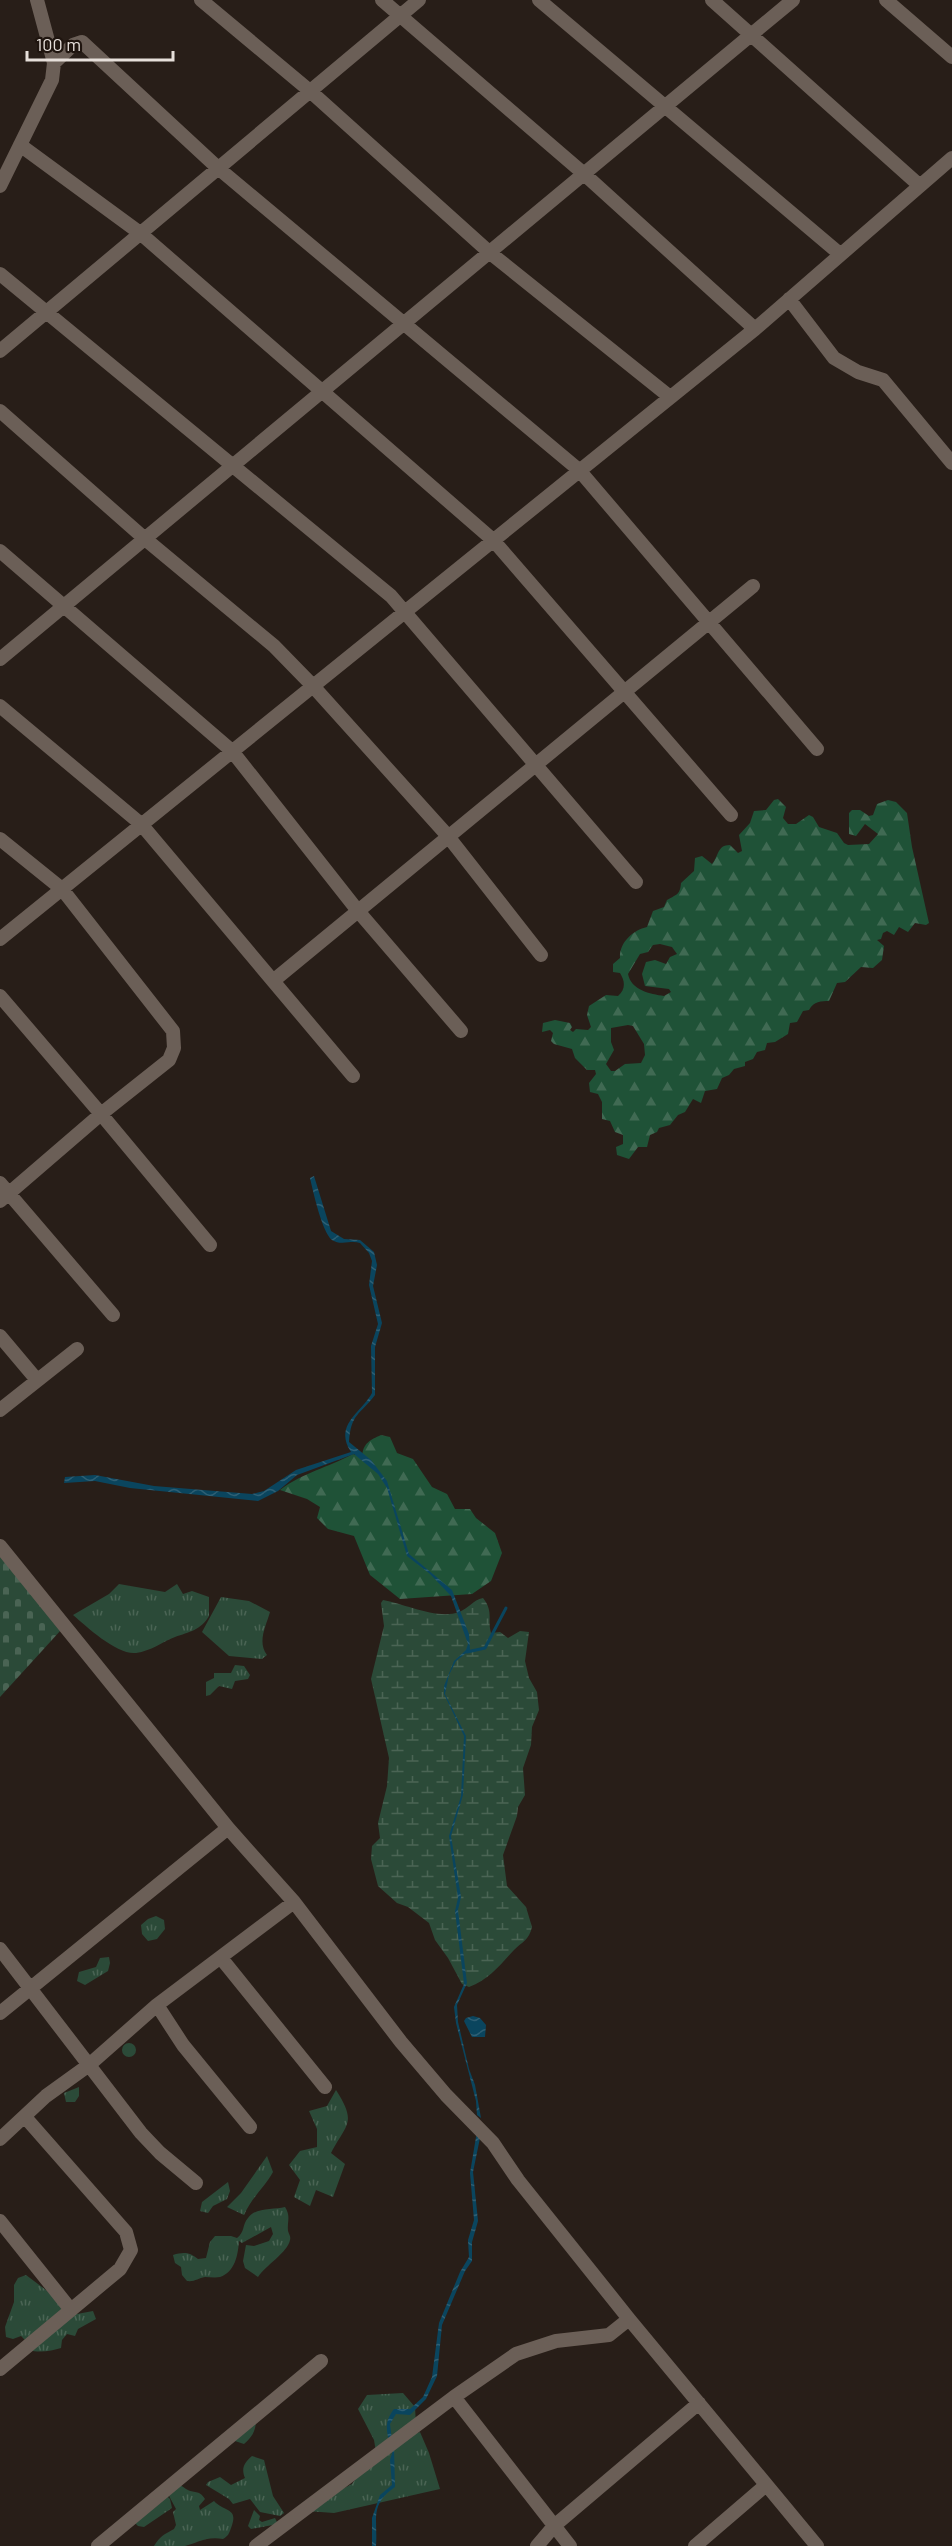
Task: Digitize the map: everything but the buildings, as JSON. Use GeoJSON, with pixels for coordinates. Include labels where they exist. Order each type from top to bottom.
{"type":"FeatureCollection","features":[{"type":"Feature","properties":{"kind":"street"},"geometry":{"type":"LineString","coordinates":[[0,186],[52,80],[54,63],[37,0]]}},
{"type":"Feature","properties":{"kind":"street"},"geometry":{"type":"LineString","coordinates":[[201,0],[310,91],[489,252],[670,397]]}},
{"type":"Feature","properties":{"kind":"street"},"geometry":{"type":"LineString","coordinates":[[382,0],[583,173],[755,329]]}},
{"type":"Feature","properties":{"kind":"street"},"geometry":{"type":"LineString","coordinates":[[0,351],[419,0]]}},
{"type":"Feature","properties":{"kind":"street"},"geometry":{"type":"LineString","coordinates":[[539,0],[840,254]]}},
{"type":"Feature","properties":{"kind":"street"},"geometry":{"type":"LineString","coordinates":[[712,0],[920,185]]}},
{"type":"Feature","properties":{"kind":"street"},"geometry":{"type":"LineString","coordinates":[[0,659],[793,0]]}},
{"type":"Feature","properties":{"kind":"street"},"geometry":{"type":"LineString","coordinates":[[886,0],[952,57]]}},
{"type":"Feature","properties":{"kind":"street"},"geometry":{"type":"LineString","coordinates":[[54,63],[73,45],[82,42],[218,168],[579,470],[817,749]]}},
{"type":"Feature","properties":{"kind":"street"},"geometry":{"type":"LineString","coordinates":[[20,145],[140,233],[493,540],[731,815]]}},
{"type":"Feature","properties":{"kind":"street"},"geometry":{"type":"LineString","coordinates":[[0,939],[755,329],[952,158]]}},
{"type":"Feature","properties":{"kind":"street"},"geometry":{"type":"LineString","coordinates":[[0,274],[231,467],[391,596],[636,882]]}},
{"type":"Feature","properties":{"kind":"street"},"geometry":{"type":"LineString","coordinates":[[789,299],[834,358],[858,372],[883,380],[952,463]]}},
{"type":"Feature","properties":{"kind":"street"},"geometry":{"type":"LineString","coordinates":[[0,411],[144,538],[274,646],[448,836],[541,955]]}},
{"type":"Feature","properties":{"kind":"street"},"geometry":{"type":"LineString","coordinates":[[0,551],[232,751],[358,911],[461,1031]]}},
{"type":"Feature","properties":{"kind":"street"},"geometry":{"type":"LineString","coordinates":[[273,981],[753,586]]}},
{"type":"Feature","properties":{"kind":"street"},"geometry":{"type":"LineString","coordinates":[[0,706],[141,824],[353,1076]]}},
{"type":"Feature","properties":{"kind":"street"},"geometry":{"type":"LineString","coordinates":[[0,839],[62,889],[173,1031],[174,1048],[169,1060],[3,1192],[113,1315]]}},
{"type":"Feature","properties":{"kind":"street"},"geometry":{"type":"LineString","coordinates":[[0,996],[210,1245]]}},
{"type":"Feature","properties":{"kind":"street"},"geometry":{"type":"LineString","coordinates":[[0,1336],[38,1380]]}},
{"type":"Feature","properties":{"kind":"street"},"geometry":{"type":"LineString","coordinates":[[0,1410],[77,1349]]}},
{"type":"Feature","properties":{"kind":"street"},"geometry":{"type":"LineString","coordinates":[[0,1546],[228,1827],[294,1902],[401,2042],[446,2095],[485,2134],[518,2180],[629,2319],[817,2546]]}},
{"type":"Feature","properties":{"kind":"street"},"geometry":{"type":"LineString","coordinates":[[0,2013],[228,1827]]}},
{"type":"Feature","properties":{"kind":"street"},"geometry":{"type":"LineString","coordinates":[[0,2139],[46,2096],[89,2065],[157,2005],[294,1902]]}},
{"type":"Feature","properties":{"kind":"street"},"geometry":{"type":"LineString","coordinates":[[0,1949],[141,2133],[160,2153],[196,2183]]}},
{"type":"Feature","properties":{"kind":"street"},"geometry":{"type":"LineString","coordinates":[[220,1958],[325,2087]]}},
{"type":"Feature","properties":{"kind":"street"},"geometry":{"type":"LineString","coordinates":[[157,2005],[183,2045],[250,2127]]}},
{"type":"Feature","properties":{"kind":"street"},"geometry":{"type":"LineString","coordinates":[[0,2369],[120,2269],[131,2250],[126,2232],[25,2117]]}},
{"type":"Feature","properties":{"kind":"street"},"geometry":{"type":"LineString","coordinates":[[0,2222],[71,2310]]}},
{"type":"Feature","properties":{"kind":"street"},"geometry":{"type":"LineString","coordinates":[[256,2546],[454,2397],[516,2354],[556,2341],[609,2335],[629,2319]]}},
{"type":"Feature","properties":{"kind":"street"},"geometry":{"type":"LineString","coordinates":[[98,2546],[321,2361]]}},
{"type":"Feature","properties":{"kind":"street"},"geometry":{"type":"LineString","coordinates":[[454,2397],[570,2546]]}},
{"type":"Feature","properties":{"kind":"street"},"geometry":{"type":"LineString","coordinates":[[537,2546],[554,2526],[699,2403]]}},
{"type":"Feature","properties":{"kind":"street"},"geometry":{"type":"LineString","coordinates":[[696,2546],[766,2485]]}},
{"type":"Feature","properties":{"kind":"green space"},"geometry":{"type":"Polygon","coordinates":[[[778,799],[786,807],[783,818],[788,824],[796,824],[809,815],[819,827],[837,833],[848,845],[869,844],[878,834],[865,824],[856,836],[849,834],[849,813],[852,810],[860,810],[869,816],[873,815],[877,804],[888,800],[896,802],[907,813],[929,923],[926,925],[915,923],[908,932],[899,927],[894,935],[887,931],[883,933],[881,939],[877,940],[884,946],[882,960],[873,968],[861,967],[845,982],[837,983],[829,1001],[818,1002],[809,1010],[803,1011],[797,1022],[790,1023],[788,1034],[775,1042],[767,1043],[765,1050],[757,1052],[753,1059],[745,1062],[745,1066],[734,1069],[722,1078],[717,1089],[705,1091],[701,1103],[693,1099],[685,1112],[678,1115],[670,1125],[659,1128],[657,1132],[650,1135],[647,1147],[638,1147],[629,1159],[617,1155],[616,1147],[623,1144],[623,1135],[615,1132],[610,1121],[602,1119],[602,1102],[598,1094],[590,1092],[589,1083],[596,1074],[595,1070],[587,1070],[575,1058],[572,1049],[554,1044],[551,1041],[553,1033],[550,1030],[542,1032],[543,1023],[555,1020],[570,1023],[572,1027],[570,1030],[573,1032],[576,1029],[588,1030],[591,1027],[587,1015],[589,1006],[606,995],[618,996],[622,991],[623,979],[620,973],[613,972],[613,964],[620,958],[624,942],[637,931],[647,927],[653,911],[664,907],[667,900],[678,893],[681,883],[694,871],[695,858],[702,856],[712,864],[720,849],[726,845],[730,845],[738,853],[742,851],[739,835],[750,823],[754,811],[766,810],[774,800],[778,799]],[[653,945],[648,952],[640,954],[628,974],[637,987],[664,996],[671,992],[669,989],[645,986],[642,974],[646,962],[655,960],[666,964],[670,957],[677,954],[672,947],[653,945]],[[633,1026],[611,1028],[611,1042],[614,1050],[606,1064],[611,1071],[625,1064],[641,1063],[645,1055],[644,1044],[633,1026]]]}},
{"type":"Feature","properties":{"kind":"green space"},"geometry":{"type":"Polygon","coordinates":[[[381,1435],[390,1437],[397,1453],[413,1459],[432,1487],[447,1494],[455,1509],[470,1509],[476,1518],[495,1533],[502,1553],[491,1581],[472,1594],[400,1599],[370,1575],[354,1536],[328,1529],[317,1518],[320,1507],[307,1499],[280,1490],[298,1479],[353,1454],[362,1457],[368,1443],[381,1435]]]}},
{"type":"Feature","properties":{"kind":"green space"},"geometry":{"type":"Polygon","coordinates":[[[0,1556],[61,1630],[0,1697],[0,1556]]]}},
{"type":"Feature","properties":{"kind":"green space"},"geometry":{"type":"Polygon","coordinates":[[[119,1584],[165,1592],[177,1584],[183,1594],[192,1591],[209,1597],[209,1616],[194,1630],[147,1650],[136,1653],[120,1650],[73,1615],[109,1594],[119,1584]]]}},
{"type":"Feature","properties":{"kind":"green space"},"geometry":{"type":"Polygon","coordinates":[[[221,1597],[249,1601],[270,1612],[262,1639],[267,1655],[262,1659],[229,1656],[202,1632],[221,1597]]]}},
{"type":"Feature","properties":{"kind":"green space"},"geometry":{"type":"Polygon","coordinates":[[[483,1598],[489,1612],[491,1633],[500,1632],[508,1638],[520,1631],[529,1632],[525,1661],[529,1678],[537,1692],[539,1710],[532,1727],[531,1745],[523,1768],[525,1795],[518,1807],[503,1855],[507,1886],[526,1907],[532,1927],[527,1938],[494,1972],[469,1987],[462,1984],[435,1940],[429,1923],[408,1907],[397,1903],[378,1886],[371,1859],[372,1846],[380,1838],[378,1823],[387,1786],[389,1758],[371,1679],[384,1626],[381,1603],[383,1600],[432,1613],[451,1614],[462,1611],[483,1598]]]}},
{"type":"Feature","properties":{"kind":"green space"},"geometry":{"type":"Polygon","coordinates":[[[235,1665],[244,1666],[250,1675],[248,1679],[235,1681],[232,1689],[219,1686],[206,1696],[206,1682],[214,1678],[214,1673],[231,1673],[235,1665]]]}},
{"type":"Feature","properties":{"kind":"green space"},"geometry":{"type":"Polygon","coordinates":[[[156,1916],[164,1920],[165,1929],[157,1939],[148,1941],[142,1934],[141,1925],[156,1916]]]}},
{"type":"Feature","properties":{"kind":"green space"},"geometry":{"type":"Polygon","coordinates":[[[109,1957],[108,1971],[85,1985],[77,1981],[79,1972],[96,1967],[100,1958],[109,1957]]]}},
{"type":"Feature","properties":{"kind":"green space"},"geometry":{"type":"Polygon","coordinates":[[[126,2043],[132,2043],[136,2050],[132,2057],[126,2057],[122,2053],[122,2047],[126,2043]]]}},
{"type":"Feature","properties":{"kind":"green space"},"geometry":{"type":"Polygon","coordinates":[[[79,2087],[79,2096],[75,2102],[66,2102],[64,2093],[79,2087]]]}},
{"type":"Feature","properties":{"kind":"green space"},"geometry":{"type":"Polygon","coordinates":[[[336,2090],[348,2117],[345,2129],[331,2153],[345,2164],[333,2197],[316,2190],[310,2206],[294,2197],[300,2180],[289,2165],[300,2151],[317,2147],[317,2129],[309,2111],[327,2106],[336,2090]]]}},
{"type":"Feature","properties":{"kind":"green space"},"geometry":{"type":"Polygon","coordinates":[[[267,2156],[273,2172],[244,2215],[227,2207],[241,2193],[267,2156]]]}},
{"type":"Feature","properties":{"kind":"green space"},"geometry":{"type":"Polygon","coordinates":[[[228,2182],[230,2191],[227,2199],[213,2206],[208,2213],[200,2211],[202,2202],[228,2182]]]}},
{"type":"Feature","properties":{"kind":"green space"},"geometry":{"type":"Polygon","coordinates":[[[285,2207],[288,2213],[290,2237],[288,2245],[258,2277],[245,2268],[243,2261],[246,2245],[254,2246],[269,2241],[273,2234],[271,2227],[242,2243],[239,2241],[237,2257],[232,2267],[220,2277],[205,2277],[187,2281],[182,2275],[181,2267],[175,2263],[173,2255],[180,2253],[189,2254],[198,2259],[206,2258],[210,2242],[215,2236],[237,2238],[251,2214],[260,2210],[285,2207]]]}},
{"type":"Feature","properties":{"kind":"green space"},"geometry":{"type":"Polygon","coordinates":[[[26,2275],[69,2312],[77,2314],[93,2311],[96,2319],[78,2329],[75,2336],[67,2334],[62,2340],[61,2348],[54,2350],[29,2350],[27,2342],[21,2336],[13,2339],[6,2337],[5,2327],[14,2302],[14,2285],[18,2278],[26,2275]]]}},
{"type":"Feature","properties":{"kind":"green space"},"geometry":{"type":"Polygon","coordinates":[[[403,2393],[415,2407],[416,2425],[405,2438],[420,2432],[440,2489],[334,2513],[307,2511],[321,2500],[352,2484],[363,2468],[377,2458],[374,2440],[358,2409],[367,2395],[403,2393]]]}},
{"type":"Feature","properties":{"kind":"green space"},"geometry":{"type":"Polygon","coordinates":[[[256,2422],[253,2434],[244,2444],[235,2441],[256,2422]]]}},
{"type":"Feature","properties":{"kind":"green space"},"geometry":{"type":"Polygon","coordinates":[[[252,2456],[264,2460],[273,2496],[284,2513],[280,2516],[260,2512],[250,2499],[233,2504],[206,2485],[220,2477],[231,2485],[245,2478],[244,2466],[252,2456]]]}},
{"type":"Feature","properties":{"kind":"green space"},"geometry":{"type":"Polygon","coordinates":[[[178,2484],[203,2496],[205,2499],[199,2506],[200,2510],[214,2501],[232,2513],[233,2521],[226,2537],[208,2539],[185,2546],[154,2546],[176,2525],[173,2512],[176,2509],[168,2494],[178,2484]]]}},
{"type":"Feature","properties":{"kind":"green space"},"geometry":{"type":"Polygon","coordinates":[[[163,2492],[170,2499],[172,2508],[144,2527],[138,2526],[135,2523],[163,2492]]]}},
{"type":"Feature","properties":{"kind":"green space"},"geometry":{"type":"Polygon","coordinates":[[[254,2510],[262,2522],[275,2518],[278,2524],[251,2529],[248,2526],[254,2510]]]}},
{"type":"Feature","properties":{"kind":"water"},"geometry":{"type":"Polygon","coordinates":[[[314,1176],[331,1231],[344,1239],[360,1240],[374,1252],[377,1265],[373,1286],[382,1323],[375,1347],[375,1395],[354,1420],[349,1442],[371,1460],[387,1481],[409,1554],[452,1590],[469,1634],[470,1650],[456,1661],[449,1675],[445,1694],[466,1736],[463,1795],[451,1836],[461,1897],[458,1910],[467,1983],[457,2005],[458,2022],[475,2085],[481,2118],[477,2115],[476,2101],[454,2007],[464,1984],[455,1911],[458,1898],[449,1836],[461,1796],[464,1736],[444,1694],[444,1686],[454,1661],[466,1650],[468,1644],[451,1596],[430,1574],[407,1556],[387,1488],[378,1474],[354,1454],[297,1475],[278,1491],[258,1501],[130,1488],[95,1481],[64,1483],[65,1477],[95,1475],[154,1486],[252,1494],[264,1491],[296,1470],[351,1452],[346,1442],[347,1426],[372,1393],[371,1346],[378,1324],[369,1285],[372,1261],[369,1253],[360,1243],[339,1243],[328,1236],[313,1192],[310,1178],[314,1176]]]}},
{"type":"Feature","properties":{"kind":"water"},"geometry":{"type":"Polygon","coordinates":[[[473,2016],[480,2018],[486,2025],[485,2037],[472,2037],[464,2021],[473,2016]]]}},
{"type":"Feature","properties":{"kind":"water"},"geometry":{"type":"Polygon","coordinates":[[[477,2131],[481,2133],[473,2172],[478,2221],[472,2242],[472,2261],[465,2271],[442,2325],[437,2376],[426,2399],[410,2415],[396,2414],[390,2424],[392,2440],[389,2442],[387,2425],[391,2413],[394,2409],[410,2409],[423,2397],[432,2377],[439,2323],[460,2272],[469,2257],[468,2240],[474,2220],[470,2173],[477,2131]]]}},
{"type":"Feature","properties":{"kind":"water"},"geometry":{"type":"Polygon","coordinates":[[[394,2447],[395,2487],[378,2506],[376,2546],[372,2546],[372,2518],[380,2495],[392,2485],[390,2460],[394,2447]]]}},
{"type":"Feature","properties":{"kind":"waterway"},"geometry":{"type":"LineString","coordinates":[[467,1652],[485,1648],[506,1608]]}}]}
